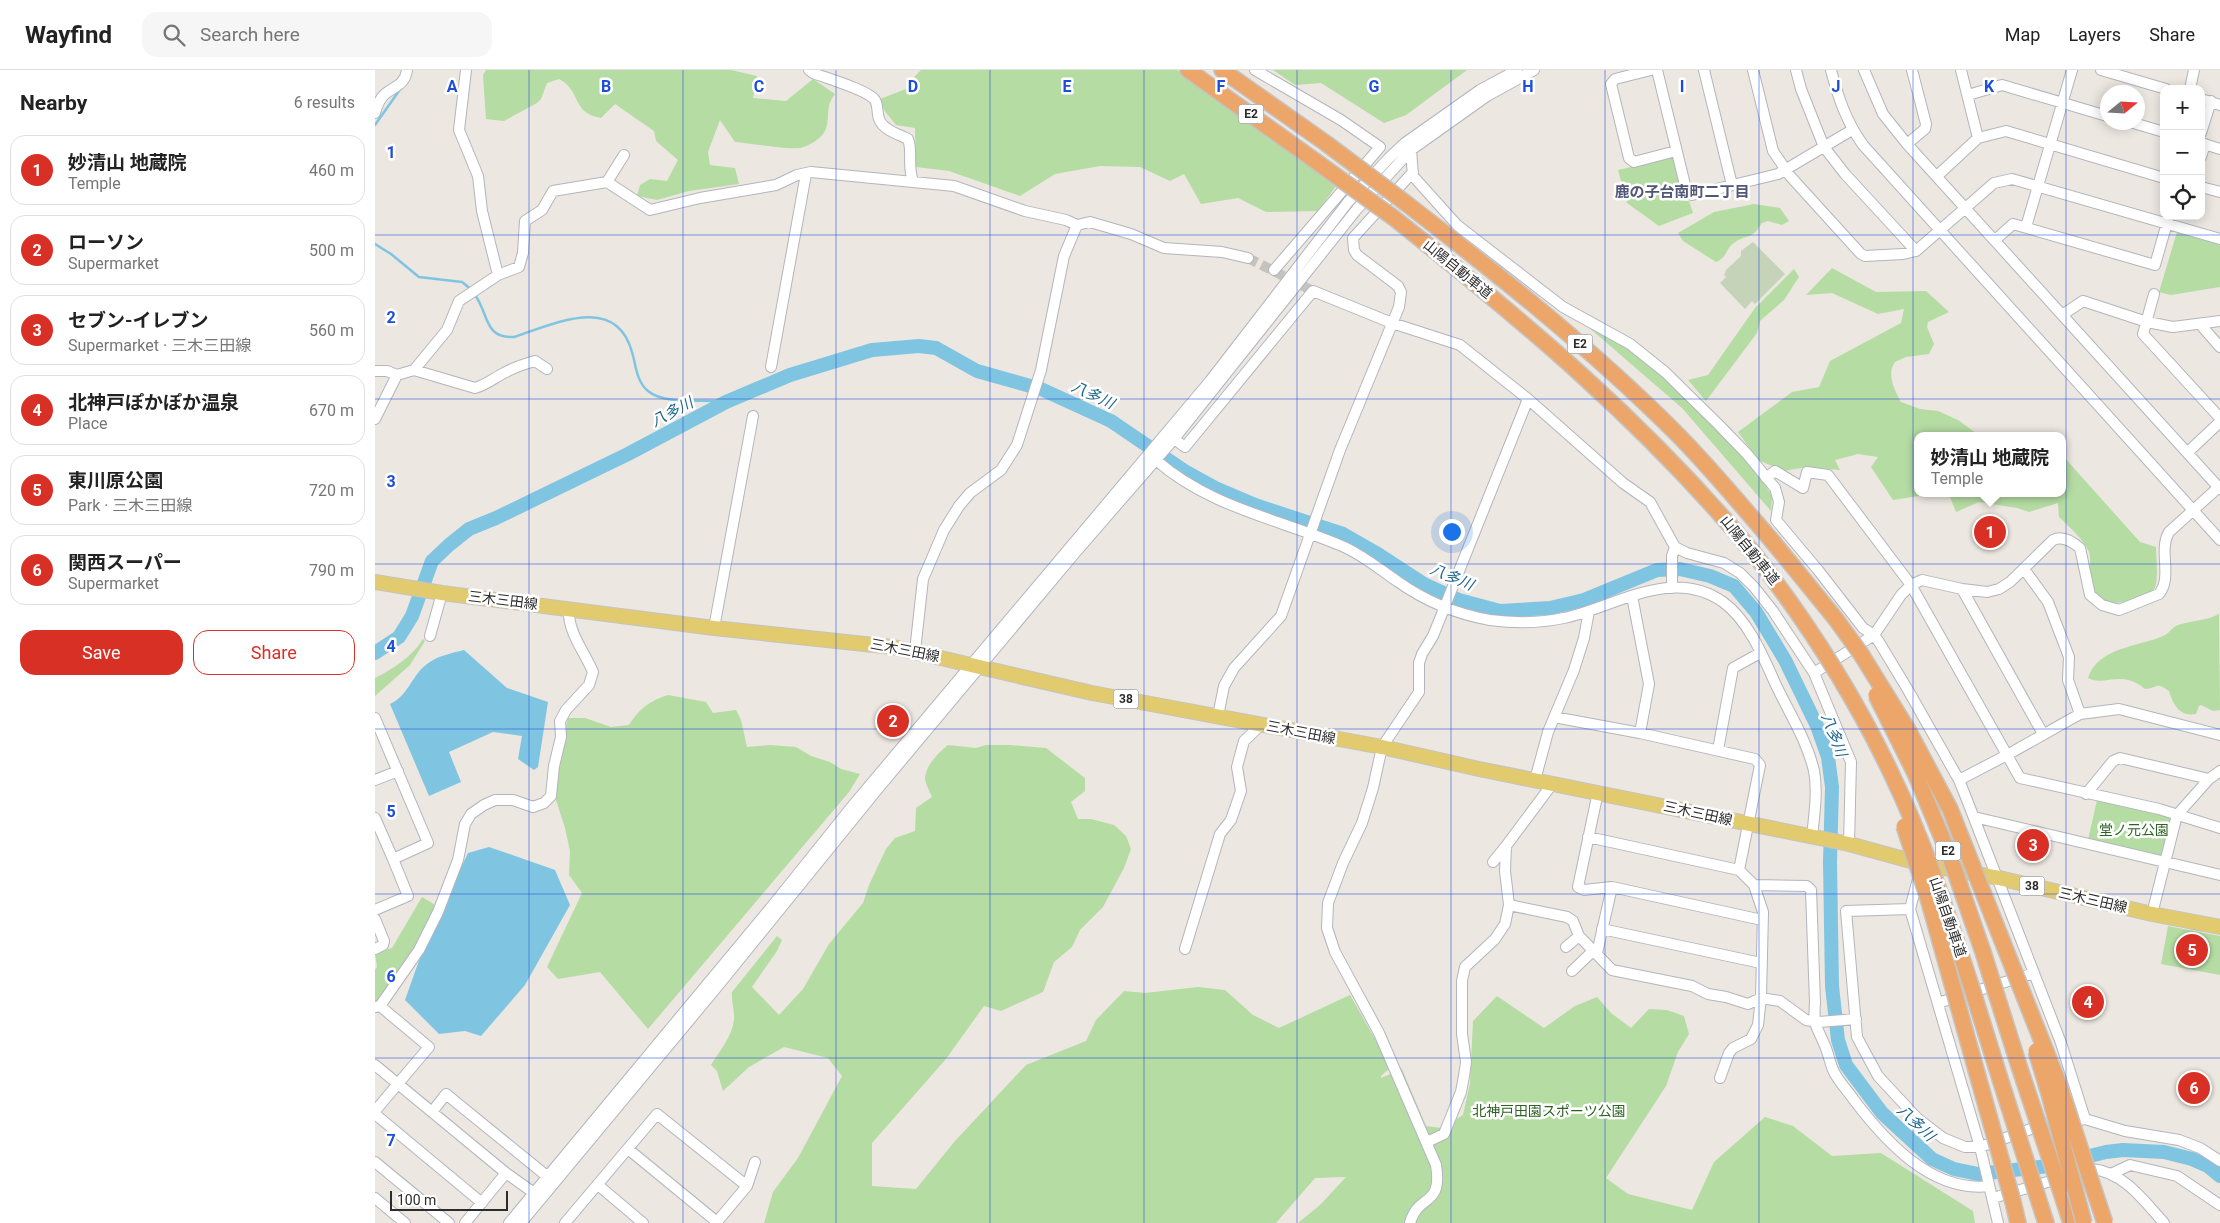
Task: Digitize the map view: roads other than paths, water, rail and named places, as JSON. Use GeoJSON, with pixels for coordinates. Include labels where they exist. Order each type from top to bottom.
{"type":"FeatureCollection","features":[{"type":"Feature","properties":{"kind":"highway","name":"山陽自動車道"},"geometry":{"type":"LineString","coordinates":[[1187,70],[1394,218],[1481,287],[1577,369],[1659,448],[1723,516],[1788,597],[1843,682],[1880,750],[1912,820],[1952,927],[2047,1223]]}},
{"type":"Feature","properties":{"kind":"highway","name":"山陽自動車道"},"geometry":{"type":"LineString","coordinates":[[1222,70],[1327,144],[1407,204],[1492,270],[1591,354],[1675,433],[1773,542],[1855,657],[1915,772],[1967,903],[2071,1223]]}},
{"type":"Feature","properties":{"kind":"highway","name":"E2"},"geometry":{"type":"LineString","coordinates":[[1773,542],[1835,618],[1886,693],[1929,769],[1949,809],[1986,900],[2048,1090],[2084,1223]]}},
{"type":"Feature","properties":{"kind":"highway"},"geometry":{"type":"LineString","coordinates":[[1755,555],[1839,685],[1863,730],[1900,815],[1928,898],[2018,1223]]}},
{"type":"Feature","properties":{"kind":"highway"},"geometry":{"type":"LineString","coordinates":[[1986,900],[2060,1087],[2105,1223]]}},
{"type":"Feature","properties":{"kind":"main road","name":"三木三田線"},"geometry":{"type":"LineString","coordinates":[[375,582],[714,628],[859,642],[915,651],[1092,693],[1382,747],[1847,844],[1922,864],[1999,878],[2220,928]]}},
{"type":"Feature","properties":{"kind":"street"},"geometry":{"type":"LineString","coordinates":[[375,112],[379,101],[385,94],[401,84],[406,77],[407,70]]}},
{"type":"Feature","properties":{"kind":"street"},"geometry":{"type":"LineString","coordinates":[[466,70],[459,130],[478,176],[482,211],[498,275]]}},
{"type":"Feature","properties":{"kind":"street"},"geometry":{"type":"LineString","coordinates":[[809,70],[871,96],[876,101],[880,120],[884,127],[908,139],[911,147],[909,165],[913,181]]}},
{"type":"Feature","properties":{"kind":"street"},"geometry":{"type":"LineString","coordinates":[[1255,70],[1341,120],[1380,147],[1274,270]]}},
{"type":"Feature","properties":{"kind":"street"},"geometry":{"type":"LineString","coordinates":[[509,1223],[767,913],[854,804],[1156,460],[1170,436],[1210,381],[1348,202],[1405,143],[1480,90],[1517,70]]}},
{"type":"Feature","properties":{"kind":"street"},"geometry":{"type":"LineString","coordinates":[[521,1223],[723,980],[1147,454],[1170,436],[1357,209],[1411,150],[1487,96],[1534,70]]}},
{"type":"Feature","properties":{"kind":"street"},"geometry":{"type":"LineString","coordinates":[[1651,70],[1615,79],[1611,84],[1629,158],[1634,162],[1676,152]]}},
{"type":"Feature","properties":{"kind":"street"},"geometry":{"type":"LineString","coordinates":[[1657,70],[1687,193],[1692,195],[1769,177],[1852,130]]}},
{"type":"Feature","properties":{"kind":"street"},"geometry":{"type":"LineString","coordinates":[[1704,70],[1732,185]]}},
{"type":"Feature","properties":{"kind":"street"},"geometry":{"type":"LineString","coordinates":[[1753,70],[1773,151],[1785,169],[1861,254],[1865,256],[1903,254],[1916,251],[1994,183],[2002,180],[2012,179],[2160,218]]}},
{"type":"Feature","properties":{"kind":"street"},"geometry":{"type":"LineString","coordinates":[[1796,70],[1801,89],[1824,147],[1845,174],[1916,251]]}},
{"type":"Feature","properties":{"kind":"street"},"geometry":{"type":"LineString","coordinates":[[1831,70],[1840,102],[1852,130],[1863,144],[2220,540]]}},
{"type":"Feature","properties":{"kind":"street"},"geometry":{"type":"LineString","coordinates":[[1814,673],[1874,635],[1901,595],[1911,585],[1922,580],[1962,590],[1987,592],[1999,589],[2010,582],[2053,540],[2059,537],[2065,538],[2080,548],[2090,595],[2102,605],[2119,610],[2162,592],[2164,584],[2165,540],[2169,532],[2220,488],[1907,144],[1883,114],[1865,70]]}},
{"type":"Feature","properties":{"kind":"street"},"geometry":{"type":"LineString","coordinates":[[1907,144],[1925,129],[1926,124],[1913,70]]}},
{"type":"Feature","properties":{"kind":"street"},"geometry":{"type":"LineString","coordinates":[[1961,70],[1978,138]]}},
{"type":"Feature","properties":{"kind":"street"},"geometry":{"type":"LineString","coordinates":[[2026,227],[2072,70]]}},
{"type":"Feature","properties":{"kind":"street"},"geometry":{"type":"LineString","coordinates":[[2101,70],[2160,87]]}},
{"type":"Feature","properties":{"kind":"street"},"geometry":{"type":"LineString","coordinates":[[2190,85],[2194,70]]}},
{"type":"Feature","properties":{"kind":"street"},"geometry":{"type":"LineString","coordinates":[[1968,95],[2003,85],[2100,114]]}},
{"type":"Feature","properties":{"kind":"street"},"geometry":{"type":"LineString","coordinates":[[2202,130],[2211,102]]}},
{"type":"Feature","properties":{"kind":"street"},"geometry":{"type":"LineString","coordinates":[[2145,126],[2160,131]]}},
{"type":"Feature","properties":{"kind":"street"},"geometry":{"type":"LineString","coordinates":[[1937,176],[1978,138],[2006,131],[2160,177]]}},
{"type":"Feature","properties":{"kind":"street"},"geometry":{"type":"LineString","coordinates":[[2205,145],[2220,149]]}},
{"type":"Feature","properties":{"kind":"street"},"geometry":{"type":"LineString","coordinates":[[1411,150],[1413,176],[1457,226],[1563,307],[1630,344],[1665,372],[1747,454],[1775,488],[1779,502],[1776,520],[1863,628],[1874,635],[1896,668],[1959,780],[1999,878],[2061,1043],[2085,1119]]}},
{"type":"Feature","properties":{"kind":"street"},"geometry":{"type":"LineString","coordinates":[[607,182],[623,155]]}},
{"type":"Feature","properties":{"kind":"street"},"geometry":{"type":"LineString","coordinates":[[1218,716],[1224,686],[1234,668],[1281,616],[1340,450],[1399,307],[1401,292],[1392,281],[1357,255],[1354,250],[1353,238],[1413,172]]}},
{"type":"Feature","properties":{"kind":"street"},"geometry":{"type":"LineString","coordinates":[[414,370],[447,330],[459,301],[498,275],[519,267],[523,253],[525,221],[542,210],[553,191],[607,182],[650,210],[700,198],[776,185],[797,175],[806,174],[826,173],[913,181],[954,186],[1025,211],[1066,220],[1077,225],[1090,222],[1131,234],[1164,248],[1221,252],[1248,258]]}},
{"type":"Feature","properties":{"kind":"street"},"geometry":{"type":"LineString","coordinates":[[771,367],[806,174]]}},
{"type":"Feature","properties":{"kind":"street"},"geometry":{"type":"LineString","coordinates":[[2205,188],[2220,192]]}},
{"type":"Feature","properties":{"kind":"street"},"geometry":{"type":"LineString","coordinates":[[1995,240],[2013,224],[2155,265],[2168,220],[2220,239]]}},
{"type":"Feature","properties":{"kind":"street"},"geometry":{"type":"LineString","coordinates":[[915,651],[923,579],[944,530],[959,506],[970,493],[1001,470],[1017,446],[1041,370],[1064,256],[1077,225]]}},
{"type":"Feature","properties":{"kind":"street"},"geometry":{"type":"LineString","coordinates":[[1170,436],[1185,447],[1313,291],[1392,323],[1460,345],[1528,399],[1623,483],[1650,502],[1674,552],[1672,588]]}},
{"type":"Feature","properties":{"kind":"street"},"geometry":{"type":"LineString","coordinates":[[2154,294],[2143,334],[2220,418]]}},
{"type":"Feature","properties":{"kind":"street"},"geometry":{"type":"LineString","coordinates":[[2062,315],[2083,301],[2147,322],[2173,327],[2220,321]]}},
{"type":"Feature","properties":{"kind":"street"},"geometry":{"type":"LineString","coordinates":[[2200,324],[2220,347]]}},
{"type":"Feature","properties":{"kind":"street"},"geometry":{"type":"LineString","coordinates":[[375,371],[387,371],[397,374],[414,370],[475,388],[484,385],[504,372],[525,364],[535,362],[547,369]]}},
{"type":"Feature","properties":{"kind":"street"},"geometry":{"type":"LineString","coordinates":[[375,419],[397,374]]}},
{"type":"Feature","properties":{"kind":"street"},"geometry":{"type":"LineString","coordinates":[[1410,1223],[1417,1209],[1431,1197],[1438,1187],[1436,1165],[1379,1033],[1335,952],[1327,928],[1328,902],[1343,863],[1362,823],[1373,788],[1382,747],[1419,692],[1419,664],[1422,654],[1433,636],[1528,399]]}},
{"type":"Feature","properties":{"kind":"street"},"geometry":{"type":"LineString","coordinates":[[714,628],[753,416]]}},
{"type":"Feature","properties":{"kind":"street"},"geometry":{"type":"LineString","coordinates":[[2187,452],[2220,422]]}},
{"type":"Feature","properties":{"kind":"street"},"geometry":{"type":"LineString","coordinates":[[1156,460],[1177,477],[1222,502],[1342,546],[1362,556],[1398,582],[1443,608],[1470,616],[1511,622],[1556,619],[1589,611],[1650,589],[1685,588],[1704,593],[1723,602],[1747,630],[1807,750],[1814,771],[1814,837]]}},
{"type":"Feature","properties":{"kind":"street"},"geometry":{"type":"LineString","coordinates":[[1765,478],[1775,471],[1803,488],[1807,472],[1829,475],[1911,585],[2021,778],[2177,814],[2220,828]]}},
{"type":"Feature","properties":{"kind":"street"},"geometry":{"type":"LineString","coordinates":[[1674,552],[1687,553],[1724,563],[1740,573],[1755,587],[1773,611],[1814,673],[1851,762],[1847,844]]}},
{"type":"Feature","properties":{"kind":"street"},"geometry":{"type":"LineString","coordinates":[[2024,569],[2048,602],[2069,657],[2068,680],[2080,714]]}},
{"type":"Feature","properties":{"kind":"street"},"geometry":{"type":"LineString","coordinates":[[1962,590],[2043,734]]}},
{"type":"Feature","properties":{"kind":"street"},"geometry":{"type":"LineString","coordinates":[[430,636],[437,591]]}},
{"type":"Feature","properties":{"kind":"street"},"geometry":{"type":"LineString","coordinates":[[1632,596],[1649,684],[1640,733]]}},
{"type":"Feature","properties":{"kind":"street"},"geometry":{"type":"LineString","coordinates":[[375,1111],[429,1047],[378,1006],[419,950],[438,912],[458,860],[465,824],[471,814],[495,800],[513,800],[533,807],[545,804],[551,796],[553,766],[561,737],[560,721],[566,710],[589,685],[593,672],[573,633],[568,618],[569,608]]}},
{"type":"Feature","properties":{"kind":"street"},"geometry":{"type":"LineString","coordinates":[[1535,780],[1548,732],[1574,670],[1584,638],[1589,611]]}},
{"type":"Feature","properties":{"kind":"street"},"geometry":{"type":"LineString","coordinates":[[1718,750],[1733,668],[1760,653]]}},
{"type":"Feature","properties":{"kind":"street"},"geometry":{"type":"LineString","coordinates":[[1959,780],[2080,714],[2119,709],[2220,735]]}},
{"type":"Feature","properties":{"kind":"street"},"geometry":{"type":"LineString","coordinates":[[1554,717],[1640,733],[1755,759],[1760,764],[1739,870]]}},
{"type":"Feature","properties":{"kind":"street"},"geometry":{"type":"LineString","coordinates":[[375,718],[428,843],[393,859]]}},
{"type":"Feature","properties":{"kind":"street"},"geometry":{"type":"LineString","coordinates":[[1185,949],[1220,834],[1231,820],[1241,791],[1237,768],[1244,741],[1261,724]]}},
{"type":"Feature","properties":{"kind":"street"},"geometry":{"type":"LineString","coordinates":[[2086,794],[2113,762],[2120,758],[2209,779]]}},
{"type":"Feature","properties":{"kind":"street"},"geometry":{"type":"LineString","coordinates":[[375,780],[398,771]]}},
{"type":"Feature","properties":{"kind":"street"},"geometry":{"type":"LineString","coordinates":[[2152,914],[2177,814],[2209,779],[2220,771]]}},
{"type":"Feature","properties":{"kind":"street"},"geometry":{"type":"LineString","coordinates":[[1493,862],[1553,783]]}},
{"type":"Feature","properties":{"kind":"street"},"geometry":{"type":"LineString","coordinates":[[1597,792],[1578,887],[1585,890],[1612,886],[1762,920]]}},
{"type":"Feature","properties":{"kind":"street"},"geometry":{"type":"LineString","coordinates":[[1974,817],[2220,875]]}},
{"type":"Feature","properties":{"kind":"street"},"geometry":{"type":"LineString","coordinates":[[375,818],[407,896],[375,910]]}},
{"type":"Feature","properties":{"kind":"street"},"geometry":{"type":"LineString","coordinates":[[1588,837],[1739,870],[1754,886],[1763,912],[1761,998],[1755,1033],[1751,1039],[1733,1048],[1729,1053],[1720,1078]]}},
{"type":"Feature","properties":{"kind":"street"},"geometry":{"type":"LineString","coordinates":[[1427,1142],[1444,1134],[1461,1092],[1466,1062],[1462,1034],[1465,967],[1495,939],[1505,924],[1509,905],[1505,871],[1506,846]]}},
{"type":"Feature","properties":{"kind":"street"},"geometry":{"type":"LineString","coordinates":[[1922,864],[1910,909],[1980,1147],[1998,1223]]}},
{"type":"Feature","properties":{"kind":"street"},"geometry":{"type":"LineString","coordinates":[[1572,971],[1595,952],[1612,886]]}},
{"type":"Feature","properties":{"kind":"street"},"geometry":{"type":"LineString","coordinates":[[1754,886],[1807,886],[1811,890],[1816,1022],[1835,1073],[1872,1124],[1905,1156],[1939,1177],[1959,1185],[1989,1186]]}},
{"type":"Feature","properties":{"kind":"street"},"geometry":{"type":"LineString","coordinates":[[1509,905],[1567,917],[1573,921],[1579,936],[1612,970],[1692,986],[1708,994],[1726,997],[1747,1004],[1754,1003],[1761,998],[1780,1001],[1806,1020],[1816,1022],[1853,1019]]}},
{"type":"Feature","properties":{"kind":"street"},"geometry":{"type":"LineString","coordinates":[[1910,909],[1846,911],[1853,1019],[1857,1038],[1878,1076],[1917,1118],[1943,1138],[1965,1147],[1980,1147],[2045,1124],[2085,1119],[2125,1131],[2179,1140],[2200,1148],[2220,1161]]}},
{"type":"Feature","properties":{"kind":"street"},"geometry":{"type":"LineString","coordinates":[[375,919],[384,941],[383,945],[375,948]]}},
{"type":"Feature","properties":{"kind":"street"},"geometry":{"type":"LineString","coordinates":[[1602,929],[1761,963]]}},
{"type":"Feature","properties":{"kind":"street"},"geometry":{"type":"LineString","coordinates":[[1566,947],[1579,936]]}},
{"type":"Feature","properties":{"kind":"street"},"geometry":{"type":"LineString","coordinates":[[1938,1003],[2034,973]]}},
{"type":"Feature","properties":{"kind":"street"},"geometry":{"type":"LineString","coordinates":[[375,1065],[506,1173],[534,1193]]}},
{"type":"Feature","properties":{"kind":"street"},"geometry":{"type":"LineString","coordinates":[[432,1112],[445,1094],[548,1177]]}},
{"type":"Feature","properties":{"kind":"street"},"geometry":{"type":"LineString","coordinates":[[375,1114],[482,1202]]}},
{"type":"Feature","properties":{"kind":"street"},"geometry":{"type":"LineString","coordinates":[[567,1223],[657,1114],[747,1186]]}},
{"type":"Feature","properties":{"kind":"street"},"geometry":{"type":"LineString","coordinates":[[628,1149],[717,1223],[747,1186],[755,1162]]}},
{"type":"Feature","properties":{"kind":"street"},"geometry":{"type":"LineString","coordinates":[[375,1162],[449,1223]]}},
{"type":"Feature","properties":{"kind":"street"},"geometry":{"type":"LineString","coordinates":[[2111,1174],[2130,1165],[2177,1176],[2215,1199],[2220,1205]]}},
{"type":"Feature","properties":{"kind":"street"},"geometry":{"type":"LineString","coordinates":[[1993,1198],[2092,1169],[2104,1170],[2127,1183],[2164,1223]]}},
{"type":"Feature","properties":{"kind":"street"},"geometry":{"type":"LineString","coordinates":[[465,1223],[506,1173]]}},
{"type":"Feature","properties":{"kind":"street"},"geometry":{"type":"LineString","coordinates":[[598,1185],[643,1223]]}},
{"type":"Feature","properties":{"kind":"street"},"geometry":{"type":"LineString","coordinates":[[375,1198],[405,1223]]}},
{"type":"Feature","properties":{"kind":"water"},"geometry":{"type":"Polygon","coordinates":[[[464,650],[507,688],[548,702],[538,767],[534,770],[518,759],[522,736],[493,732],[449,752],[461,782],[429,796],[390,704],[406,691],[417,674],[431,661],[464,650]]]}},
{"type":"Feature","properties":{"kind":"water"},"geometry":{"type":"Polygon","coordinates":[[[489,847],[555,870],[570,905],[525,985],[481,1036],[465,1031],[439,1034],[405,1000],[426,941],[468,853],[489,847]]]}},
{"type":"Feature","properties":{"kind":"waterway"},"geometry":{"type":"LineString","coordinates":[[375,125],[401,88]]}},
{"type":"Feature","properties":{"kind":"waterway"},"geometry":{"type":"LineString","coordinates":[[375,244],[391,254],[419,277],[462,282],[472,290]]}},
{"type":"Feature","properties":{"kind":"waterway"},"geometry":{"type":"LineString","coordinates":[[475,295],[492,330],[504,337],[514,337],[565,320],[598,318],[612,323],[624,334],[632,352],[641,383],[648,391],[656,396],[675,400],[726,402]]}},
{"type":"Feature","properties":{"kind":"waterway","name":"八多川"},"geometry":{"type":"LineString","coordinates":[[375,653],[399,637],[412,616],[432,561],[469,529],[496,518],[628,454],[726,402],[790,375],[872,350],[919,346],[936,348],[977,371],[1041,389],[1111,421],[1186,472],[1215,488],[1255,505],[1343,534],[1424,584],[1459,600],[1500,611],[1550,608],[1584,600],[1657,570],[1680,569],[1710,576],[1734,586],[1756,612],[1785,660],[1817,726],[1828,757],[1832,787],[1830,862],[1832,986],[1838,1040],[1846,1065],[1882,1113],[1932,1159],[1954,1169],[1978,1174],[2049,1166],[2106,1152],[2123,1150],[2164,1152],[2192,1159],[2208,1166],[2220,1176]]}},
{"type":"Feature","properties":{"kind":"tunnel"},"geometry":{"type":"LineString","coordinates":[[1248,258],[1313,291]]}},
{"type":"Feature","properties":{"kind":"place","name":"妙清山 地蔵院"},"geometry":{"type":"Point","coordinates":[1990,532]}},
{"type":"Feature","properties":{"kind":"place","name":"ローソン"},"geometry":{"type":"Point","coordinates":[893,721]}},
{"type":"Feature","properties":{"kind":"place","name":"セブン-イレブン"},"geometry":{"type":"Point","coordinates":[2033,845]}},
{"type":"Feature","properties":{"kind":"place","name":"東川原公園"},"geometry":{"type":"Point","coordinates":[2192,950]}},
{"type":"Feature","properties":{"kind":"place","name":"北神戸ぽかぽか温泉"},"geometry":{"type":"Point","coordinates":[2088,1002]}},
{"type":"Feature","properties":{"kind":"place","name":"関西スーパー"},"geometry":{"type":"Point","coordinates":[2194,1088]}},
{"type":"Feature","properties":{"kind":"district","name":"鹿の子台南町二丁目"},"geometry":{"type":"Point","coordinates":[1682,192]}},
{"type":"Feature","properties":{"kind":"park label","name":"堂ノ元公園"},"geometry":{"type":"Point","coordinates":[2134,830]}},
{"type":"Feature","properties":{"kind":"park label","name":"北神戸田園スポーツ公園"},"geometry":{"type":"Point","coordinates":[1549,1111]}}]}
